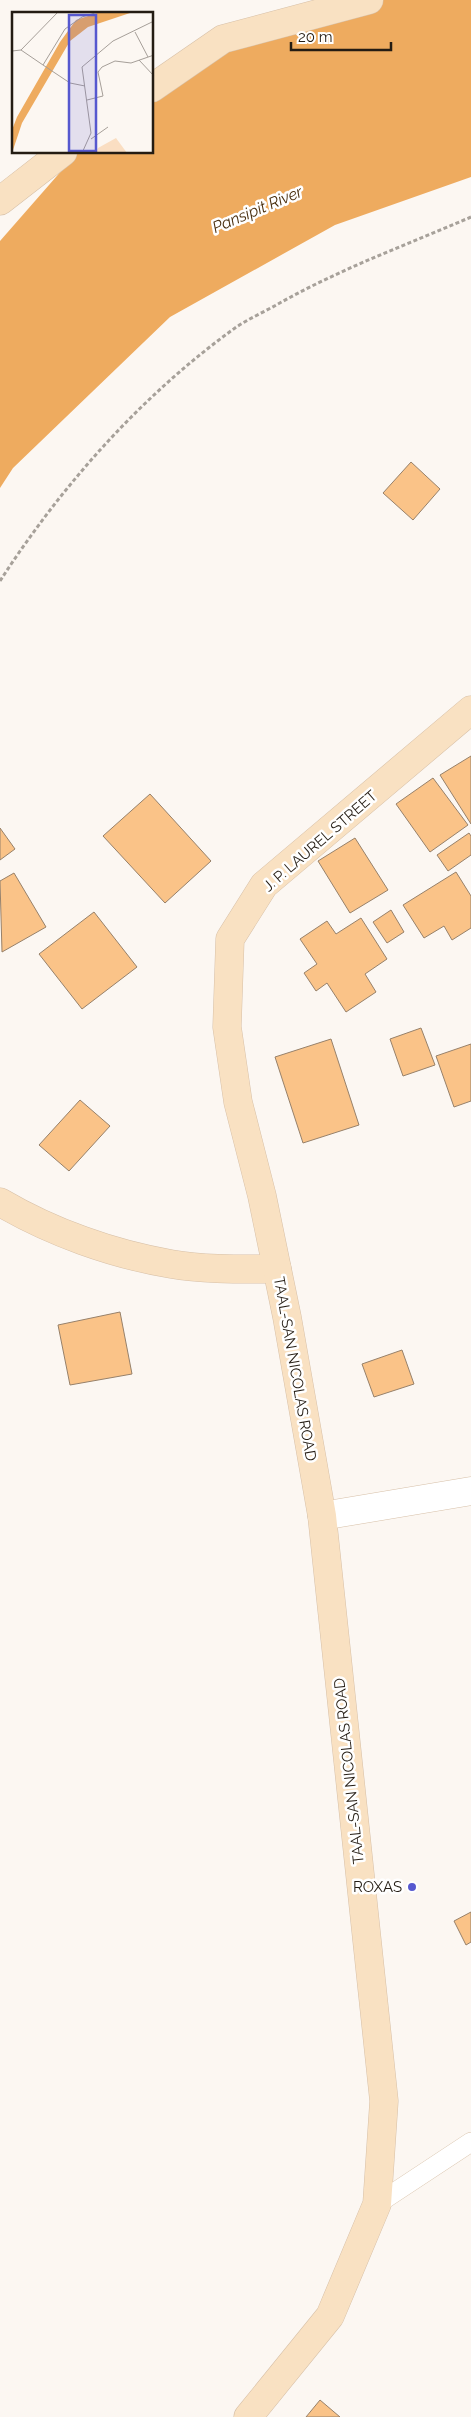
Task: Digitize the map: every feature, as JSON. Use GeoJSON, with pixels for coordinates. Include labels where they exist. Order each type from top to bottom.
{"type":"FeatureCollection","features":[{"type":"Feature","properties":{"kind":"main road"},"geometry":{"type":"LineString","coordinates":[[154,87],[223,39],[369,0]]}},
{"type":"Feature","properties":{"kind":"main road"},"geometry":{"type":"LineString","coordinates":[[0,201],[60,154]]}},
{"type":"Feature","properties":{"kind":"main road","name":"J. P. LAUREL STREET"},"geometry":{"type":"LineString","coordinates":[[277,1269],[262,1196],[238,1102],[227,1027],[230,939],[264,886],[471,710]]}},
{"type":"Feature","properties":{"kind":"main road"},"geometry":{"type":"LineString","coordinates":[[0,1202],[63,1232],[123,1254],[171,1264],[224,1269],[277,1269]]}},
{"type":"Feature","properties":{"kind":"main road","name":"TAAL-SAN NICOLAS ROAD"},"geometry":{"type":"LineString","coordinates":[[248,2417],[330,2316],[377,2204],[384,2101],[322,1516],[277,1269]]}},
{"type":"Feature","properties":{"kind":"street"},"geometry":{"type":"LineString","coordinates":[[322,1516],[471,1491]]}},
{"type":"Feature","properties":{"kind":"lane"},"geometry":{"type":"LineString","coordinates":[[377,2204],[471,2142]]}},
{"type":"Feature","properties":{"kind":"path"},"geometry":{"type":"LineString","coordinates":[[0,582],[17,555],[94,457],[162,387],[236,327],[317,282],[471,217]]}},
{"type":"Feature","properties":{"kind":"water","name":"Pansipit River"},"geometry":{"type":"Polygon","coordinates":[[[359,0],[471,0],[471,177],[335,225],[170,317],[13,468],[0,488],[0,241],[76,154],[154,154],[154,81],[256,21],[359,0]]]}},
{"type":"Feature","properties":{"kind":"building"},"geometry":{"type":"Polygon","coordinates":[[[411,462],[440,489],[413,520],[383,493],[411,462]]]}},
{"type":"Feature","properties":{"kind":"building"},"geometry":{"type":"Polygon","coordinates":[[[471,756],[471,824],[440,775],[471,756]]]}},
{"type":"Feature","properties":{"kind":"building"},"geometry":{"type":"Polygon","coordinates":[[[433,778],[468,825],[430,852],[396,804],[433,778]]]}},
{"type":"Feature","properties":{"kind":"building"},"geometry":{"type":"Polygon","coordinates":[[[150,794],[211,861],[165,903],[103,836],[150,794]]]}},
{"type":"Feature","properties":{"kind":"building"},"geometry":{"type":"Polygon","coordinates":[[[0,828],[15,849],[0,860],[0,828]]]}},
{"type":"Feature","properties":{"kind":"building"},"geometry":{"type":"Polygon","coordinates":[[[469,833],[471,836],[471,855],[448,871],[437,855],[469,833]]]}},
{"type":"Feature","properties":{"kind":"building"},"geometry":{"type":"Polygon","coordinates":[[[355,838],[388,890],[350,913],[318,861],[355,838]]]}},
{"type":"Feature","properties":{"kind":"building"},"geometry":{"type":"Polygon","coordinates":[[[456,872],[471,896],[471,928],[452,940],[444,926],[424,938],[403,905],[456,872]]]}},
{"type":"Feature","properties":{"kind":"building"},"geometry":{"type":"Polygon","coordinates":[[[14,873],[46,927],[2,952],[0,881],[14,873]]]}},
{"type":"Feature","properties":{"kind":"building"},"geometry":{"type":"Polygon","coordinates":[[[391,910],[404,932],[387,943],[373,922],[391,910]]]}},
{"type":"Feature","properties":{"kind":"building"},"geometry":{"type":"Polygon","coordinates":[[[94,912],[137,967],[82,1009],[39,954],[94,912]]]}},
{"type":"Feature","properties":{"kind":"building"},"geometry":{"type":"Polygon","coordinates":[[[361,918],[387,959],[365,974],[376,992],[346,1012],[327,983],[316,991],[304,973],[317,964],[300,939],[327,921],[336,934],[361,918]]]}},
{"type":"Feature","properties":{"kind":"building"},"geometry":{"type":"Polygon","coordinates":[[[421,1028],[435,1065],[403,1076],[390,1039],[421,1028]]]}},
{"type":"Feature","properties":{"kind":"building"},"geometry":{"type":"Polygon","coordinates":[[[331,1039],[359,1125],[303,1143],[275,1057],[331,1039]]]}},
{"type":"Feature","properties":{"kind":"building"},"geometry":{"type":"Polygon","coordinates":[[[471,1044],[471,1101],[454,1107],[436,1056],[471,1044]]]}},
{"type":"Feature","properties":{"kind":"building"},"geometry":{"type":"Polygon","coordinates":[[[80,1100],[110,1126],[69,1171],[39,1145],[80,1100]]]}},
{"type":"Feature","properties":{"kind":"building"},"geometry":{"type":"Polygon","coordinates":[[[120,1312],[132,1374],[70,1385],[58,1325],[120,1312]]]}},
{"type":"Feature","properties":{"kind":"building"},"geometry":{"type":"Polygon","coordinates":[[[402,1350],[414,1384],[374,1397],[362,1364],[402,1350]]]}},
{"type":"Feature","properties":{"kind":"building"},"geometry":{"type":"Polygon","coordinates":[[[471,1912],[471,1942],[466,1945],[454,1921],[471,1912]]]}},
{"type":"Feature","properties":{"kind":"building"},"geometry":{"type":"Polygon","coordinates":[[[320,2400],[340,2417],[306,2417],[320,2400]]]}},
{"type":"Feature","properties":{"kind":"place","name":"ROXAS"},"geometry":{"type":"Point","coordinates":[412,1887]}}]}
